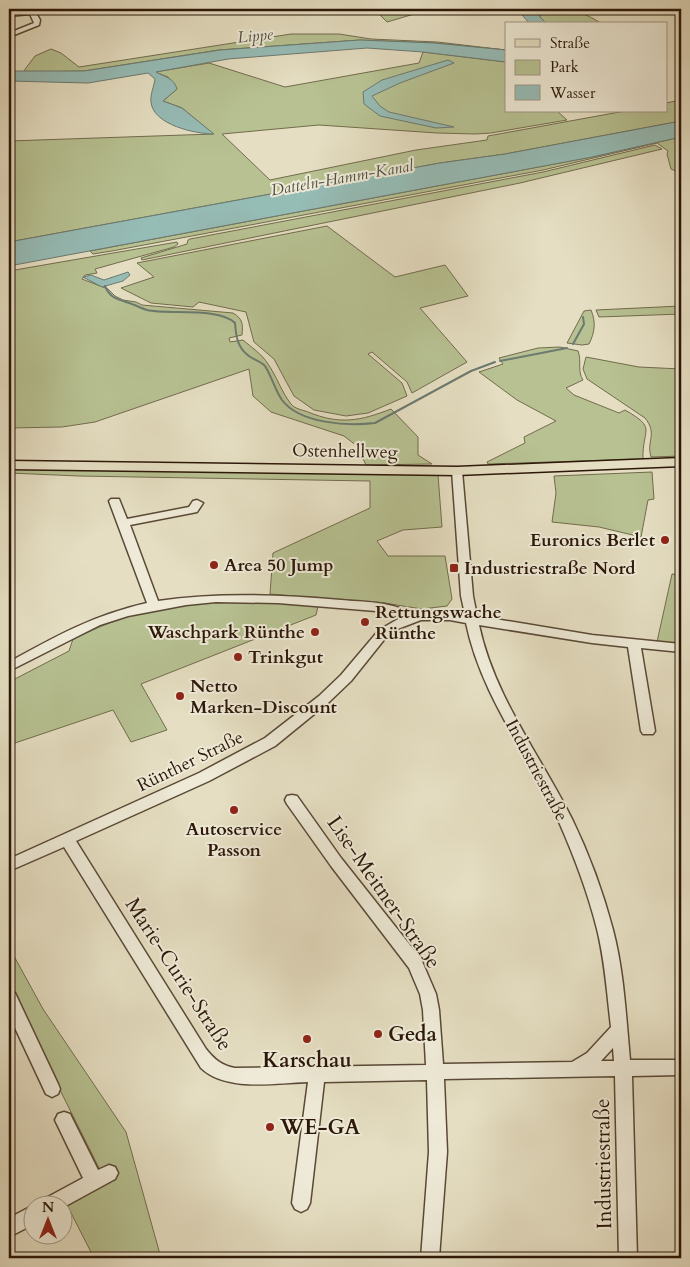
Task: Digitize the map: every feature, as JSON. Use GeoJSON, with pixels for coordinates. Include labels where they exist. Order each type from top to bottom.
{"type":"FeatureCollection","features":[{"type":"Feature","properties":{"kind":"main road","name":"Ostenhellweg"},"geometry":{"type":"LineString","coordinates":[[9,465],[457,471],[560,469],[681,462]]}},
{"type":"Feature","properties":{"kind":"street"},"geometry":{"type":"LineString","coordinates":[[9,14],[56,9]]}},
{"type":"Feature","properties":{"kind":"street"},"geometry":{"type":"LineString","coordinates":[[9,35],[37,24],[38,20],[32,12]]}},
{"type":"Feature","properties":{"kind":"street","name":"Industriestraße"},"geometry":{"type":"LineString","coordinates":[[457,471],[463,554],[471,619],[486,667],[503,708],[565,820],[587,873],[605,930],[620,1028],[623,1068],[628,1258]]}},
{"type":"Feature","properties":{"kind":"street"},"geometry":{"type":"LineString","coordinates":[[115,501],[154,605]]}},
{"type":"Feature","properties":{"kind":"street"},"geometry":{"type":"LineString","coordinates":[[124,523],[193,510],[197,503]]}},
{"type":"Feature","properties":{"kind":"street"},"geometry":{"type":"LineString","coordinates":[[9,667],[86,626],[154,605],[182,600],[244,598],[372,608],[398,613],[409,619]]}},
{"type":"Feature","properties":{"kind":"street","name":"Rünther Straße"},"geometry":{"type":"LineString","coordinates":[[9,865],[211,774],[270,742],[324,700],[346,678],[383,634],[392,627],[409,619],[435,616],[471,619],[634,645],[681,648]]}},
{"type":"Feature","properties":{"kind":"street"},"geometry":{"type":"LineString","coordinates":[[634,645],[648,731]]}},
{"type":"Feature","properties":{"kind":"street","name":"Lise-Meitner-Straße"},"geometry":{"type":"LineString","coordinates":[[292,800],[422,977],[431,1010],[438,1152],[430,1258]]}},
{"type":"Feature","properties":{"kind":"street","name":"Marie-Curie-Straße"},"geometry":{"type":"LineString","coordinates":[[67,839],[207,1064],[224,1074],[235,1076],[435,1073],[623,1068]]}},
{"type":"Feature","properties":{"kind":"street"},"geometry":{"type":"LineString","coordinates":[[9,998],[13,1019],[52,1089]]}},
{"type":"Feature","properties":{"kind":"street"},"geometry":{"type":"LineString","coordinates":[[574,1069],[593,1058],[620,1028]]}},
{"type":"Feature","properties":{"kind":"street"},"geometry":{"type":"LineString","coordinates":[[623,1068],[681,1067]]}},
{"type":"Feature","properties":{"kind":"street"},"geometry":{"type":"LineString","coordinates":[[301,1203],[317,1074]]}},
{"type":"Feature","properties":{"kind":"street"},"geometry":{"type":"LineString","coordinates":[[64,1120],[102,1177],[71,1194]]}},
{"type":"Feature","properties":{"kind":"street"},"geometry":{"type":"LineString","coordinates":[[9,1228],[22,1221]]}},
{"type":"Feature","properties":{"kind":"green space"},"geometry":{"type":"Polygon","coordinates":[[[374,9],[448,9],[421,12],[387,22],[374,9]]]}},
{"type":"Feature","properties":{"kind":"green space"},"geometry":{"type":"Polygon","coordinates":[[[539,9],[557,9],[587,15],[599,22],[545,22],[540,17],[539,9]]]}},
{"type":"Feature","properties":{"kind":"green space"},"geometry":{"type":"Polygon","coordinates":[[[291,34],[339,34],[371,39],[437,42],[505,50],[434,43],[360,40],[219,50],[84,71],[23,72],[35,56],[51,49],[61,53],[79,67],[291,34]]]}},
{"type":"Feature","properties":{"kind":"green space"},"geometry":{"type":"Polygon","coordinates":[[[423,52],[505,62],[505,112],[558,112],[567,120],[475,134],[319,125],[222,134],[270,180],[416,150],[487,140],[488,136],[620,112],[668,112],[668,103],[681,100],[681,121],[9,242],[9,141],[213,134],[182,108],[163,101],[177,89],[168,77],[155,72],[209,63],[285,87],[419,63],[423,52]]]}},
{"type":"Feature","properties":{"kind":"green space"},"geometry":{"type":"Polygon","coordinates":[[[681,137],[681,173],[671,169],[668,151],[657,143],[543,170],[112,251],[93,254],[90,251],[592,157],[681,137]]]}},
{"type":"Feature","properties":{"kind":"green space"},"geometry":{"type":"Polygon","coordinates":[[[655,145],[662,149],[520,183],[142,260],[141,258],[187,244],[190,239],[543,172],[655,145]]]}},
{"type":"Feature","properties":{"kind":"green space"},"geometry":{"type":"Polygon","coordinates":[[[327,226],[395,277],[445,265],[468,296],[420,308],[467,362],[412,393],[407,382],[372,352],[368,354],[402,383],[407,396],[368,413],[346,416],[314,410],[294,396],[274,359],[254,342],[246,312],[199,302],[193,307],[151,303],[121,288],[154,277],[137,263],[327,226]]]}},
{"type":"Feature","properties":{"kind":"green space"},"geometry":{"type":"Polygon","coordinates":[[[177,242],[178,244],[174,247],[95,269],[97,273],[85,275],[82,279],[108,289],[115,296],[123,300],[142,305],[233,313],[242,322],[242,335],[229,338],[230,342],[243,340],[263,357],[293,406],[319,416],[340,420],[360,419],[391,409],[418,437],[418,455],[432,464],[366,465],[357,446],[344,436],[271,412],[253,396],[249,369],[95,422],[62,427],[9,428],[9,271],[177,242]]]}},
{"type":"Feature","properties":{"kind":"green space"},"geometry":{"type":"Polygon","coordinates":[[[681,306],[681,314],[599,317],[596,310],[681,306]]]}},
{"type":"Feature","properties":{"kind":"green space"},"geometry":{"type":"Polygon","coordinates":[[[591,310],[594,327],[589,344],[567,343],[584,311],[591,310]]]}},
{"type":"Feature","properties":{"kind":"green space"},"geometry":{"type":"Polygon","coordinates":[[[560,347],[578,351],[580,358],[580,373],[583,380],[566,388],[574,395],[619,413],[625,410],[642,421],[646,430],[643,459],[488,464],[487,462],[525,443],[524,437],[556,421],[517,400],[479,372],[503,364],[499,358],[538,348],[560,347]]]}},
{"type":"Feature","properties":{"kind":"green space"},"geometry":{"type":"Polygon","coordinates":[[[586,357],[639,367],[681,369],[681,456],[651,457],[651,429],[649,424],[645,418],[587,379],[583,369],[586,357]]]}},
{"type":"Feature","properties":{"kind":"green space"},"geometry":{"type":"Polygon","coordinates":[[[9,469],[438,475],[442,527],[403,530],[377,541],[388,556],[445,556],[452,599],[447,606],[422,609],[384,603],[270,594],[273,553],[370,508],[370,481],[79,476],[9,473],[9,469]]]}},
{"type":"Feature","properties":{"kind":"green space"},"geometry":{"type":"Polygon","coordinates":[[[652,472],[654,499],[648,500],[641,537],[599,527],[552,522],[556,493],[554,476],[652,472]]]}},
{"type":"Feature","properties":{"kind":"green space"},"geometry":{"type":"Polygon","coordinates":[[[672,574],[681,575],[681,643],[657,642],[672,574]]]}},
{"type":"Feature","properties":{"kind":"green space"},"geometry":{"type":"Polygon","coordinates":[[[231,600],[318,606],[316,615],[141,684],[167,730],[131,742],[113,710],[9,745],[9,682],[69,651],[73,639],[136,613],[178,605],[231,600]]]}},
{"type":"Feature","properties":{"kind":"green space"},"geometry":{"type":"Polygon","coordinates":[[[9,947],[43,1009],[126,1132],[161,1258],[94,1258],[72,1215],[72,1201],[104,1178],[9,988],[9,947]]]}},
{"type":"Feature","properties":{"kind":"water"},"geometry":{"type":"Polygon","coordinates":[[[517,9],[539,9],[540,17],[545,22],[528,22],[517,9]]]}},
{"type":"Feature","properties":{"kind":"water"},"geometry":{"type":"Polygon","coordinates":[[[360,40],[434,43],[505,50],[505,62],[423,52],[367,48],[228,59],[156,72],[171,80],[177,89],[163,101],[182,108],[214,134],[177,127],[159,117],[151,102],[155,79],[148,73],[88,83],[9,81],[9,71],[84,71],[220,50],[360,40]]]}},
{"type":"Feature","properties":{"kind":"water"},"geometry":{"type":"Polygon","coordinates":[[[448,60],[454,63],[400,83],[372,96],[380,106],[389,112],[454,127],[436,128],[380,116],[364,104],[363,92],[382,80],[448,60]]]}},
{"type":"Feature","properties":{"kind":"water"},"geometry":{"type":"Polygon","coordinates":[[[681,121],[681,137],[592,157],[9,266],[9,242],[681,121]]]}},
{"type":"Feature","properties":{"kind":"water"},"geometry":{"type":"Polygon","coordinates":[[[128,272],[130,275],[123,281],[102,287],[83,277],[91,275],[104,280],[128,272]]]}},
{"type":"Feature","properties":{"kind":"waterway"},"geometry":{"type":"LineString","coordinates":[[9,148],[15,152]]}},
{"type":"Feature","properties":{"kind":"waterway"},"geometry":{"type":"LineString","coordinates":[[105,286],[114,298],[147,310],[206,313],[228,318],[235,323],[237,339],[241,347],[247,355],[265,366],[282,400],[300,414],[325,422],[375,423],[471,371],[495,362]]}},
{"type":"Feature","properties":{"kind":"waterway"},"geometry":{"type":"LineString","coordinates":[[573,344],[584,324],[583,317]]}},
{"type":"Feature","properties":{"kind":"waterway"},"geometry":{"type":"LineString","coordinates":[[500,361],[567,348]]}},
{"type":"Feature","properties":{"kind":"place","name":"Euronics Berlet"},"geometry":{"type":"Point","coordinates":[665,540]}},
{"type":"Feature","properties":{"kind":"place","name":"Area 50 Jump"},"geometry":{"type":"Point","coordinates":[214,565]}},
{"type":"Feature","properties":{"kind":"place","name":"Industriestraße Nord"},"geometry":{"type":"Point","coordinates":[454,568]}},
{"type":"Feature","properties":{"kind":"place","name":"Rettungswache Rünthe"},"geometry":{"type":"Point","coordinates":[365,622]}},
{"type":"Feature","properties":{"kind":"place","name":"Waschpark Rünthe"},"geometry":{"type":"Point","coordinates":[315,632]}},
{"type":"Feature","properties":{"kind":"place","name":"Trinkgut"},"geometry":{"type":"Point","coordinates":[238,657]}},
{"type":"Feature","properties":{"kind":"place","name":"Netto Marken-Discount"},"geometry":{"type":"Point","coordinates":[180,696]}},
{"type":"Feature","properties":{"kind":"place","name":"Autoservice Passon"},"geometry":{"type":"Point","coordinates":[234,810]}},
{"type":"Feature","properties":{"kind":"place","name":"Geda"},"geometry":{"type":"Point","coordinates":[378,1034]}},
{"type":"Feature","properties":{"kind":"place","name":"Karschau"},"geometry":{"type":"Point","coordinates":[307,1039]}},
{"type":"Feature","properties":{"kind":"place","name":"WE-GA"},"geometry":{"type":"Point","coordinates":[270,1127]}},
{"type":"Feature","properties":{"kind":"water label","name":"Lippe"},"geometry":{"type":"Point","coordinates":[255,35]}},
{"type":"Feature","properties":{"kind":"water label","name":"Datteln-Hamm-Kanal"},"geometry":{"type":"Point","coordinates":[342,177]}}]}
